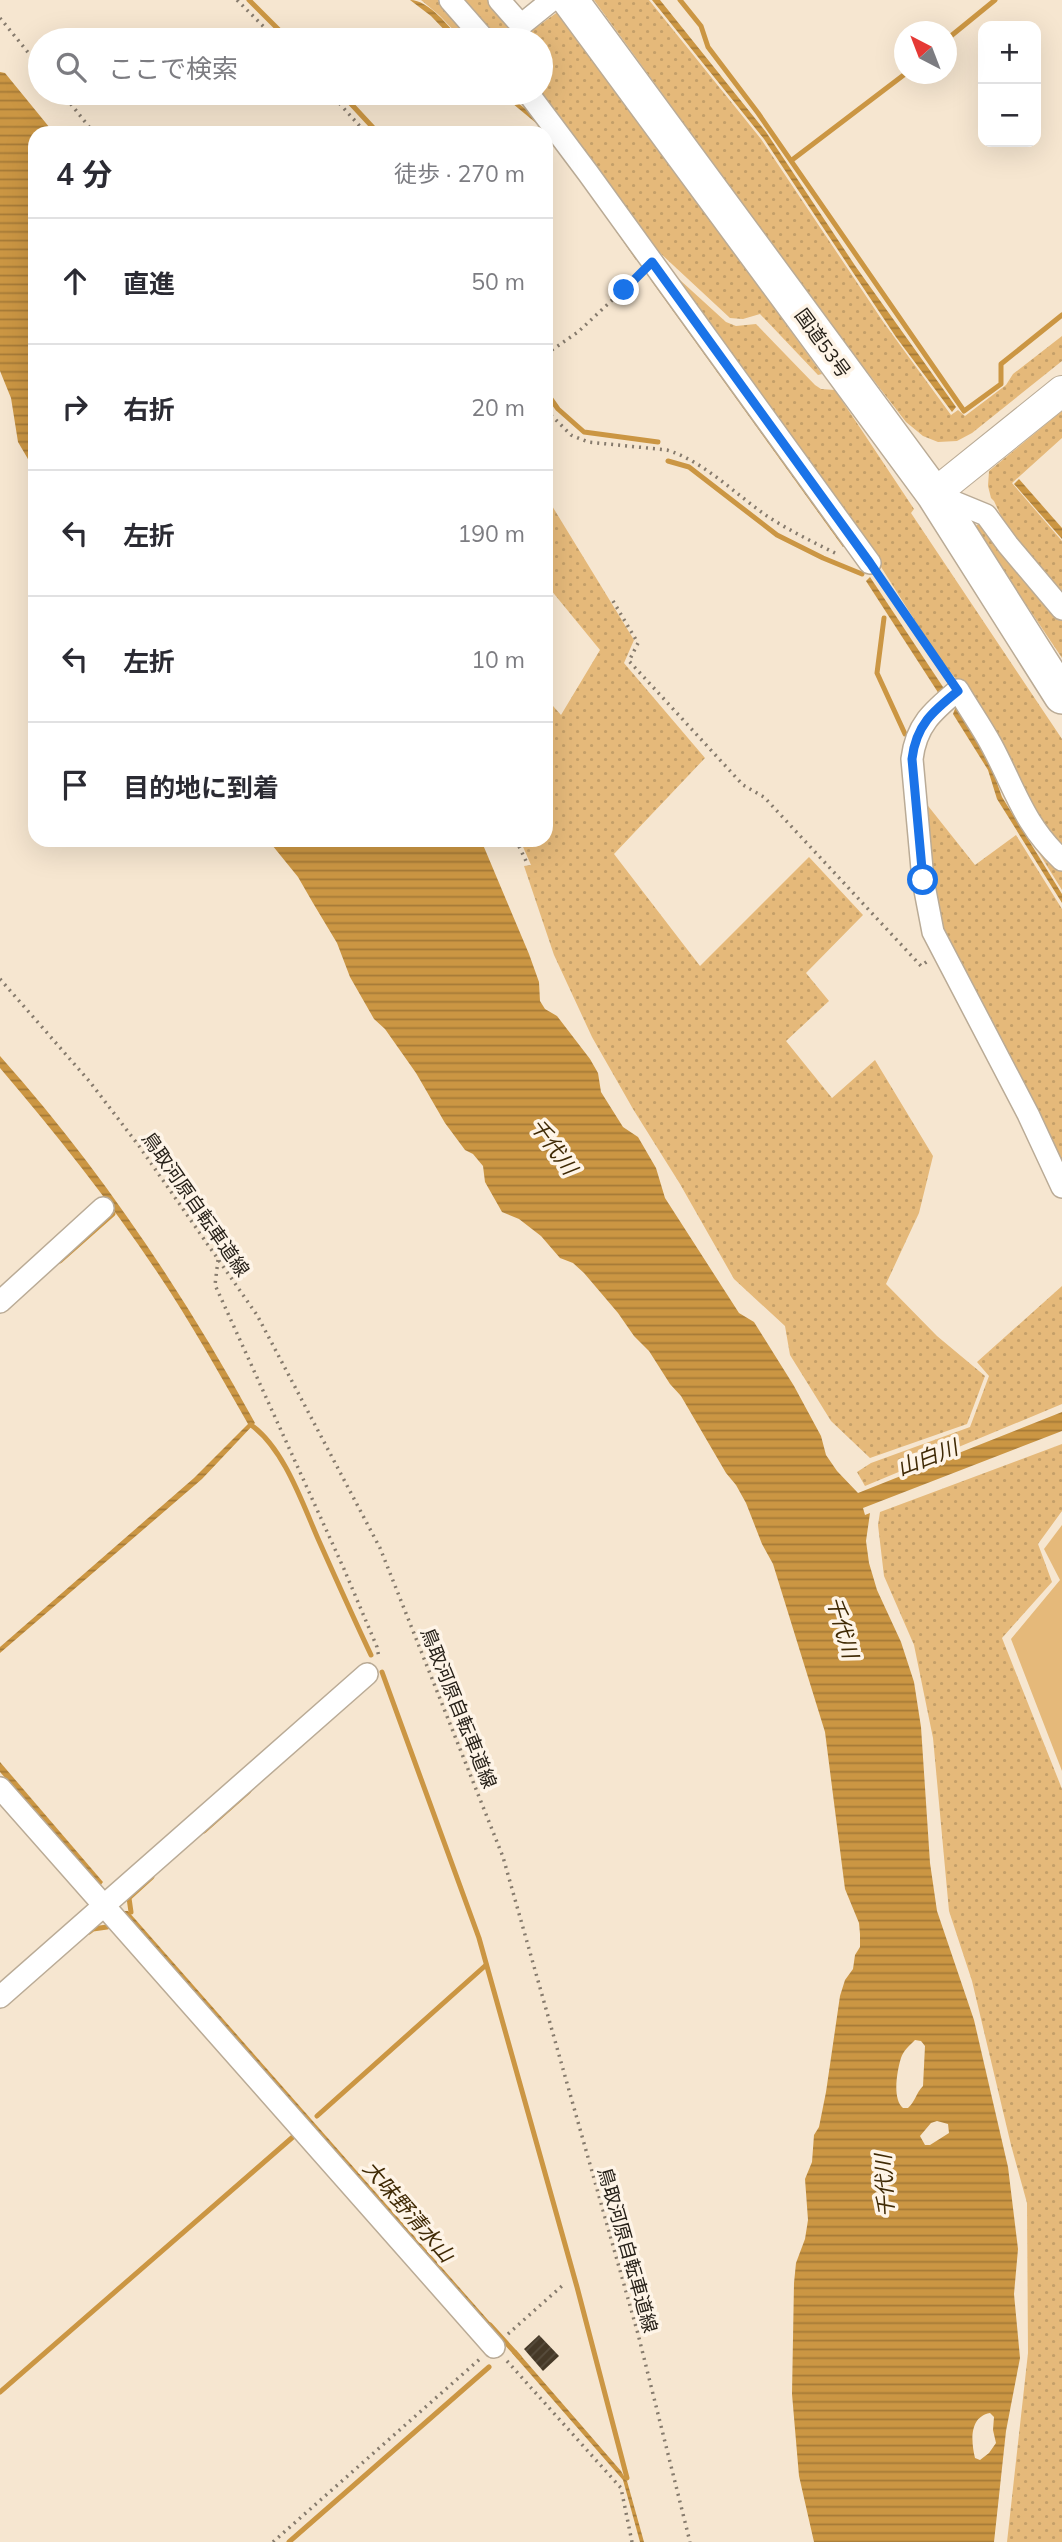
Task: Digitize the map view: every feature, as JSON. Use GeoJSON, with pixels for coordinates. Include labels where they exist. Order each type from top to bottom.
{"type":"FeatureCollection","features":[{"type":"Feature","properties":{"kind":"highway","name":"国道53号"},"geometry":{"type":"LineString","coordinates":[[570,0],[934,494],[1062,696]]}},
{"type":"Feature","properties":{"kind":"main road"},"geometry":{"type":"LineString","coordinates":[[934,494],[1062,391]]}},
{"type":"Feature","properties":{"kind":"street"},"geometry":{"type":"LineString","coordinates":[[450,0],[474,28]]}},
{"type":"Feature","properties":{"kind":"street"},"geometry":{"type":"LineString","coordinates":[[499,0],[521,25],[552,0]]}},
{"type":"Feature","properties":{"kind":"street"},"geometry":{"type":"LineString","coordinates":[[537,105],[552,126]]}},
{"type":"Feature","properties":{"kind":"street"},"geometry":{"type":"LineString","coordinates":[[553,127],[870,563]]}},
{"type":"Feature","properties":{"kind":"street"},"geometry":{"type":"LineString","coordinates":[[934,494],[986,515],[1062,609]]}},
{"type":"Feature","properties":{"kind":"street"},"geometry":{"type":"LineString","coordinates":[[1062,860],[1029,823],[992,747],[958,691],[924,722],[914,740],[912,759],[923,880],[933,932],[1028,1114],[1062,1187]]}},
{"type":"Feature","properties":{"kind":"street"},"geometry":{"type":"LineString","coordinates":[[0,1302],[103,1208]]}},
{"type":"Feature","properties":{"kind":"street"},"geometry":{"type":"LineString","coordinates":[[0,1997],[367,1674]]}},
{"type":"Feature","properties":{"kind":"street"},"geometry":{"type":"LineString","coordinates":[[0,1788],[494,2347]]}},
{"type":"Feature","properties":{"kind":"path"},"geometry":{"type":"LineString","coordinates":[[237,0],[265,28]]}},
{"type":"Feature","properties":{"kind":"path"},"geometry":{"type":"LineString","coordinates":[[0,18],[28,52]]}},
{"type":"Feature","properties":{"kind":"path"},"geometry":{"type":"LineString","coordinates":[[72,105],[88,126]]}},
{"type":"Feature","properties":{"kind":"path"},"geometry":{"type":"LineString","coordinates":[[341,105],[360,126]]}},
{"type":"Feature","properties":{"kind":"path"},"geometry":{"type":"LineString","coordinates":[[553,349],[599,313],[652,262]]}},
{"type":"Feature","properties":{"kind":"path"},"geometry":{"type":"LineString","coordinates":[[553,417],[571,435],[588,442],[678,453],[768,517],[849,561],[870,563],[958,691]]}},
{"type":"Feature","properties":{"kind":"path"},"geometry":{"type":"LineString","coordinates":[[613,601],[638,643],[629,661],[743,785],[764,797],[921,966],[942,950]]}},
{"type":"Feature","properties":{"kind":"path"},"geometry":{"type":"LineString","coordinates":[[519,847],[526,861]]}},
{"type":"Feature","properties":{"kind":"path","name":"鳥取河原自転車道線"},"geometry":{"type":"LineString","coordinates":[[0,979],[90,1082],[139,1146],[257,1315],[380,1548],[503,1857],[638,2334],[690,2542]]}},
{"type":"Feature","properties":{"kind":"path"},"geometry":{"type":"LineString","coordinates":[[218,1260],[215,1285],[334,1545],[377,1647],[380,1656],[367,1674]]}},
{"type":"Feature","properties":{"kind":"path"},"geometry":{"type":"LineString","coordinates":[[273,2542],[563,2285]]}},
{"type":"Feature","properties":{"kind":"path"},"geometry":{"type":"LineString","coordinates":[[494,2347],[621,2488],[632,2542]]}},
{"type":"Feature","properties":{"kind":"shaded area"},"geometry":{"type":"Polygon","coordinates":[[[421,0],[446,0],[469,28],[451,28],[421,0]]]}},
{"type":"Feature","properties":{"kind":"shaded area"},"geometry":{"type":"Polygon","coordinates":[[[456,0],[493,0],[516,28],[480,28],[456,0]]]}},
{"type":"Feature","properties":{"kind":"shaded area"},"geometry":{"type":"Polygon","coordinates":[[[594,0],[649,0],[761,139],[884,323],[951,415],[958,410],[965,416],[1006,385],[1013,374],[1062,336],[1062,361],[972,433],[957,441],[938,442],[923,436],[906,422],[824,316],[594,0]]]}},
{"type":"Feature","properties":{"kind":"shaded area"},"geometry":{"type":"Polygon","coordinates":[[[559,11],[822,374],[818,375],[760,314],[743,319],[730,318],[645,239],[550,105],[553,105],[553,28],[535,28],[559,11]]]}},
{"type":"Feature","properties":{"kind":"shaded area"},"geometry":{"type":"Polygon","coordinates":[[[669,270],[726,322],[736,326],[756,324],[815,385],[821,389],[835,390],[914,509],[911,513],[1062,739],[1062,854],[1050,844],[964,689],[938,657],[881,567],[862,544],[669,270]]]}},
{"type":"Feature","properties":{"kind":"shaded area"},"geometry":{"type":"Polygon","coordinates":[[[1062,411],[1062,438],[1012,483],[1062,541],[1062,600],[1013,542],[991,498],[988,486],[989,471],[1062,411]]]}},
{"type":"Feature","properties":{"kind":"shaded area"},"geometry":{"type":"Polygon","coordinates":[[[553,507],[634,640],[624,663],[705,758],[614,854],[700,966],[809,857],[863,915],[806,973],[829,1001],[786,1041],[832,1098],[875,1060],[933,1156],[919,1213],[886,1284],[937,1336],[985,1376],[967,1424],[870,1458],[831,1421],[790,1355],[785,1326],[734,1279],[592,1037],[554,955],[524,866],[531,865],[523,847],[553,847],[553,706],[561,715],[600,650],[553,593],[553,507]]]}},
{"type":"Feature","properties":{"kind":"shaded area"},"geometry":{"type":"Polygon","coordinates":[[[982,522],[1062,617],[1062,658],[974,527],[982,522]]]}},
{"type":"Feature","properties":{"kind":"shaded area"},"geometry":{"type":"Polygon","coordinates":[[[991,762],[1062,868],[1062,890],[1004,797],[991,762]]]}},
{"type":"Feature","properties":{"kind":"shaded area"},"geometry":{"type":"Polygon","coordinates":[[[921,797],[975,865],[1016,835],[1062,909],[1062,1173],[938,926],[921,797]]]}},
{"type":"Feature","properties":{"kind":"shaded area"},"geometry":{"type":"Polygon","coordinates":[[[1062,1286],[1062,1404],[865,1486],[857,1472],[871,1463],[970,1427],[989,1376],[977,1362],[1062,1286]]]}},
{"type":"Feature","properties":{"kind":"shaded area"},"geometry":{"type":"Polygon","coordinates":[[[1062,1444],[1062,1511],[1038,1544],[1052,1582],[1002,1638],[1062,1789],[1062,2542],[1007,2542],[1028,2353],[1027,2203],[972,1981],[949,1911],[933,1738],[914,1645],[884,1576],[878,1525],[880,1512],[1062,1444]]]}},
{"type":"Feature","properties":{"kind":"shaded area"},"geometry":{"type":"Polygon","coordinates":[[[1062,1525],[1062,1771],[1011,1639],[1060,1580],[1044,1549],[1062,1525]]]}},
{"type":"Feature","properties":{"kind":"water"},"geometry":{"type":"Polygon","coordinates":[[[410,0],[424,4],[450,28],[442,28],[410,0]]]}},
{"type":"Feature","properties":{"kind":"water"},"geometry":{"type":"Polygon","coordinates":[[[652,0],[660,0],[766,132],[856,267],[956,407],[952,412],[896,337],[764,139],[652,0]]]}},
{"type":"Feature","properties":{"kind":"water"},"geometry":{"type":"Polygon","coordinates":[[[0,72],[5,73],[28,101],[28,105],[31,105],[48,126],[28,126],[28,459],[18,442],[11,398],[0,371],[0,72]]]}},
{"type":"Feature","properties":{"kind":"water"},"geometry":{"type":"Polygon","coordinates":[[[514,105],[520,105],[537,118],[543,126],[514,105]]]}},
{"type":"Feature","properties":{"kind":"water"},"geometry":{"type":"Polygon","coordinates":[[[553,139],[641,256],[636,260],[553,140],[553,139]]]}},
{"type":"Feature","properties":{"kind":"water"},"geometry":{"type":"Polygon","coordinates":[[[655,272],[849,543],[843,547],[650,279],[655,272]]]}},
{"type":"Feature","properties":{"kind":"water"},"geometry":{"type":"Polygon","coordinates":[[[1019,479],[1062,528],[1062,539],[1014,484],[1019,479]]]}},
{"type":"Feature","properties":{"kind":"water"},"geometry":{"type":"Polygon","coordinates":[[[870,577],[945,690],[939,694],[866,581],[870,577]]]}},
{"type":"Feature","properties":{"kind":"water"},"geometry":{"type":"Polygon","coordinates":[[[956,706],[991,766],[1002,797],[1062,894],[1062,903],[997,799],[988,770],[953,714],[956,706]]]}},
{"type":"Feature","properties":{"kind":"water","name":"千代川"},"geometry":{"type":"Polygon","coordinates":[[[274,847],[484,847],[529,954],[539,982],[540,1001],[545,1009],[557,1016],[590,1059],[598,1073],[601,1092],[623,1127],[638,1137],[656,1168],[665,1198],[739,1313],[754,1322],[794,1386],[821,1436],[826,1455],[858,1493],[1062,1412],[1062,1431],[863,1508],[865,1515],[870,1513],[866,1541],[869,1563],[914,1682],[921,1727],[930,1863],[937,1911],[974,2020],[1008,2167],[1018,2249],[1014,2294],[1020,2358],[1006,2431],[994,2542],[814,2542],[799,2476],[792,2394],[794,2283],[796,2263],[805,2239],[808,2220],[805,2179],[812,2162],[814,2135],[819,2127],[826,2092],[840,1996],[845,1980],[853,1969],[855,1955],[860,1947],[860,1934],[859,1923],[845,1889],[825,1732],[773,1564],[746,1503],[681,1396],[649,1351],[584,1273],[573,1263],[560,1258],[541,1236],[519,1219],[502,1212],[485,1182],[483,1166],[473,1154],[465,1150],[445,1123],[416,1073],[385,1029],[374,1019],[350,977],[337,943],[298,877],[274,847]],[[915,2040],[901,2058],[896,2092],[903,2108],[910,2106],[923,2086],[925,2046],[921,2041],[915,2040]],[[937,2121],[931,2123],[920,2136],[925,2145],[930,2145],[949,2133],[948,2124],[937,2121]],[[990,2413],[978,2419],[973,2431],[975,2458],[980,2460],[996,2443],[994,2417],[990,2413]]]}},
{"type":"Feature","properties":{"kind":"water"},"geometry":{"type":"Polygon","coordinates":[[[0,1056],[72,1142],[138,1232],[199,1326],[255,1423],[202,1479],[0,1653],[0,1647],[194,1478],[248,1424],[193,1328],[157,1272],[82,1168],[0,1068],[0,1056]]]}},
{"type":"Feature","properties":{"kind":"water"},"geometry":{"type":"Polygon","coordinates":[[[0,1762],[103,1882],[100,1886],[0,1772],[0,1762]]]}},
{"type":"Feature","properties":{"kind":"water"},"geometry":{"type":"Polygon","coordinates":[[[121,1911],[128,1911],[495,2328],[493,2331],[121,1911]]]}},
{"type":"Feature","properties":{"kind":"water"},"geometry":{"type":"Polygon","coordinates":[[[516,2350],[621,2471],[627,2481],[644,2542],[640,2542],[623,2480],[512,2353],[516,2350]]]}},
{"type":"Feature","properties":{"kind":"building"},"geometry":{"type":"Polygon","coordinates":[[[539,2335],[559,2356],[543,2371],[524,2349],[539,2335]]]}},
{"type":"Feature","properties":{"kind":"waterway"},"geometry":{"type":"LineString","coordinates":[[249,0],[277,28]]}},
{"type":"Feature","properties":{"kind":"waterway"},"geometry":{"type":"LineString","coordinates":[[680,0],[701,26],[708,47],[758,113],[964,411],[1001,384],[1001,364],[1062,315]]}},
{"type":"Feature","properties":{"kind":"waterway"},"geometry":{"type":"LineString","coordinates":[[957,31],[995,0]]}},
{"type":"Feature","properties":{"kind":"waterway"},"geometry":{"type":"LineString","coordinates":[[792,160],[894,82]]}},
{"type":"Feature","properties":{"kind":"waterway"},"geometry":{"type":"LineString","coordinates":[[352,105],[372,126]]}},
{"type":"Feature","properties":{"kind":"waterway"},"geometry":{"type":"LineString","coordinates":[[553,402],[584,432],[658,442]]}},
{"type":"Feature","properties":{"kind":"waterway"},"geometry":{"type":"LineString","coordinates":[[668,461],[689,467],[777,535],[862,574]]}},
{"type":"Feature","properties":{"kind":"waterway"},"geometry":{"type":"LineString","coordinates":[[884,618],[877,673],[905,734]]}},
{"type":"Feature","properties":{"kind":"waterway"},"geometry":{"type":"LineString","coordinates":[[60,1261],[113,1214]]}},
{"type":"Feature","properties":{"kind":"waterway"},"geometry":{"type":"LineString","coordinates":[[251,1425],[263,1435],[283,1462],[371,1655]]}},
{"type":"Feature","properties":{"kind":"waterway"},"geometry":{"type":"LineString","coordinates":[[382,1672],[479,1938],[577,2287],[627,2478]]}},
{"type":"Feature","properties":{"kind":"waterway"},"geometry":{"type":"LineString","coordinates":[[204,1831],[249,1791]]}},
{"type":"Feature","properties":{"kind":"waterway"},"geometry":{"type":"LineString","coordinates":[[131,1912],[129,1898],[152,1877]]}},
{"type":"Feature","properties":{"kind":"waterway"},"geometry":{"type":"LineString","coordinates":[[89,1932],[107,1927]]}},
{"type":"Feature","properties":{"kind":"waterway"},"geometry":{"type":"LineString","coordinates":[[317,2116],[486,1965]]}},
{"type":"Feature","properties":{"kind":"waterway"},"geometry":{"type":"LineString","coordinates":[[0,2392],[294,2136]]}},
{"type":"Feature","properties":{"kind":"waterway","name":"大味野清水山"},"geometry":{"type":"LineString","coordinates":[[490,2325],[519,2357]]}},
{"type":"Feature","properties":{"kind":"waterway"},"geometry":{"type":"LineString","coordinates":[[289,2542],[489,2367]]}},
{"type":"Feature","properties":{"kind":"route"},"geometry":{"type":"LineString","coordinates":[[624,290],[652,262],[870,563],[958,691],[924,722],[914,740],[912,759],[923,880]]}},
{"type":"Feature","properties":{"kind":"water label","name":"山白川"},"geometry":{"type":"Point","coordinates":[927,1457]}}]}
